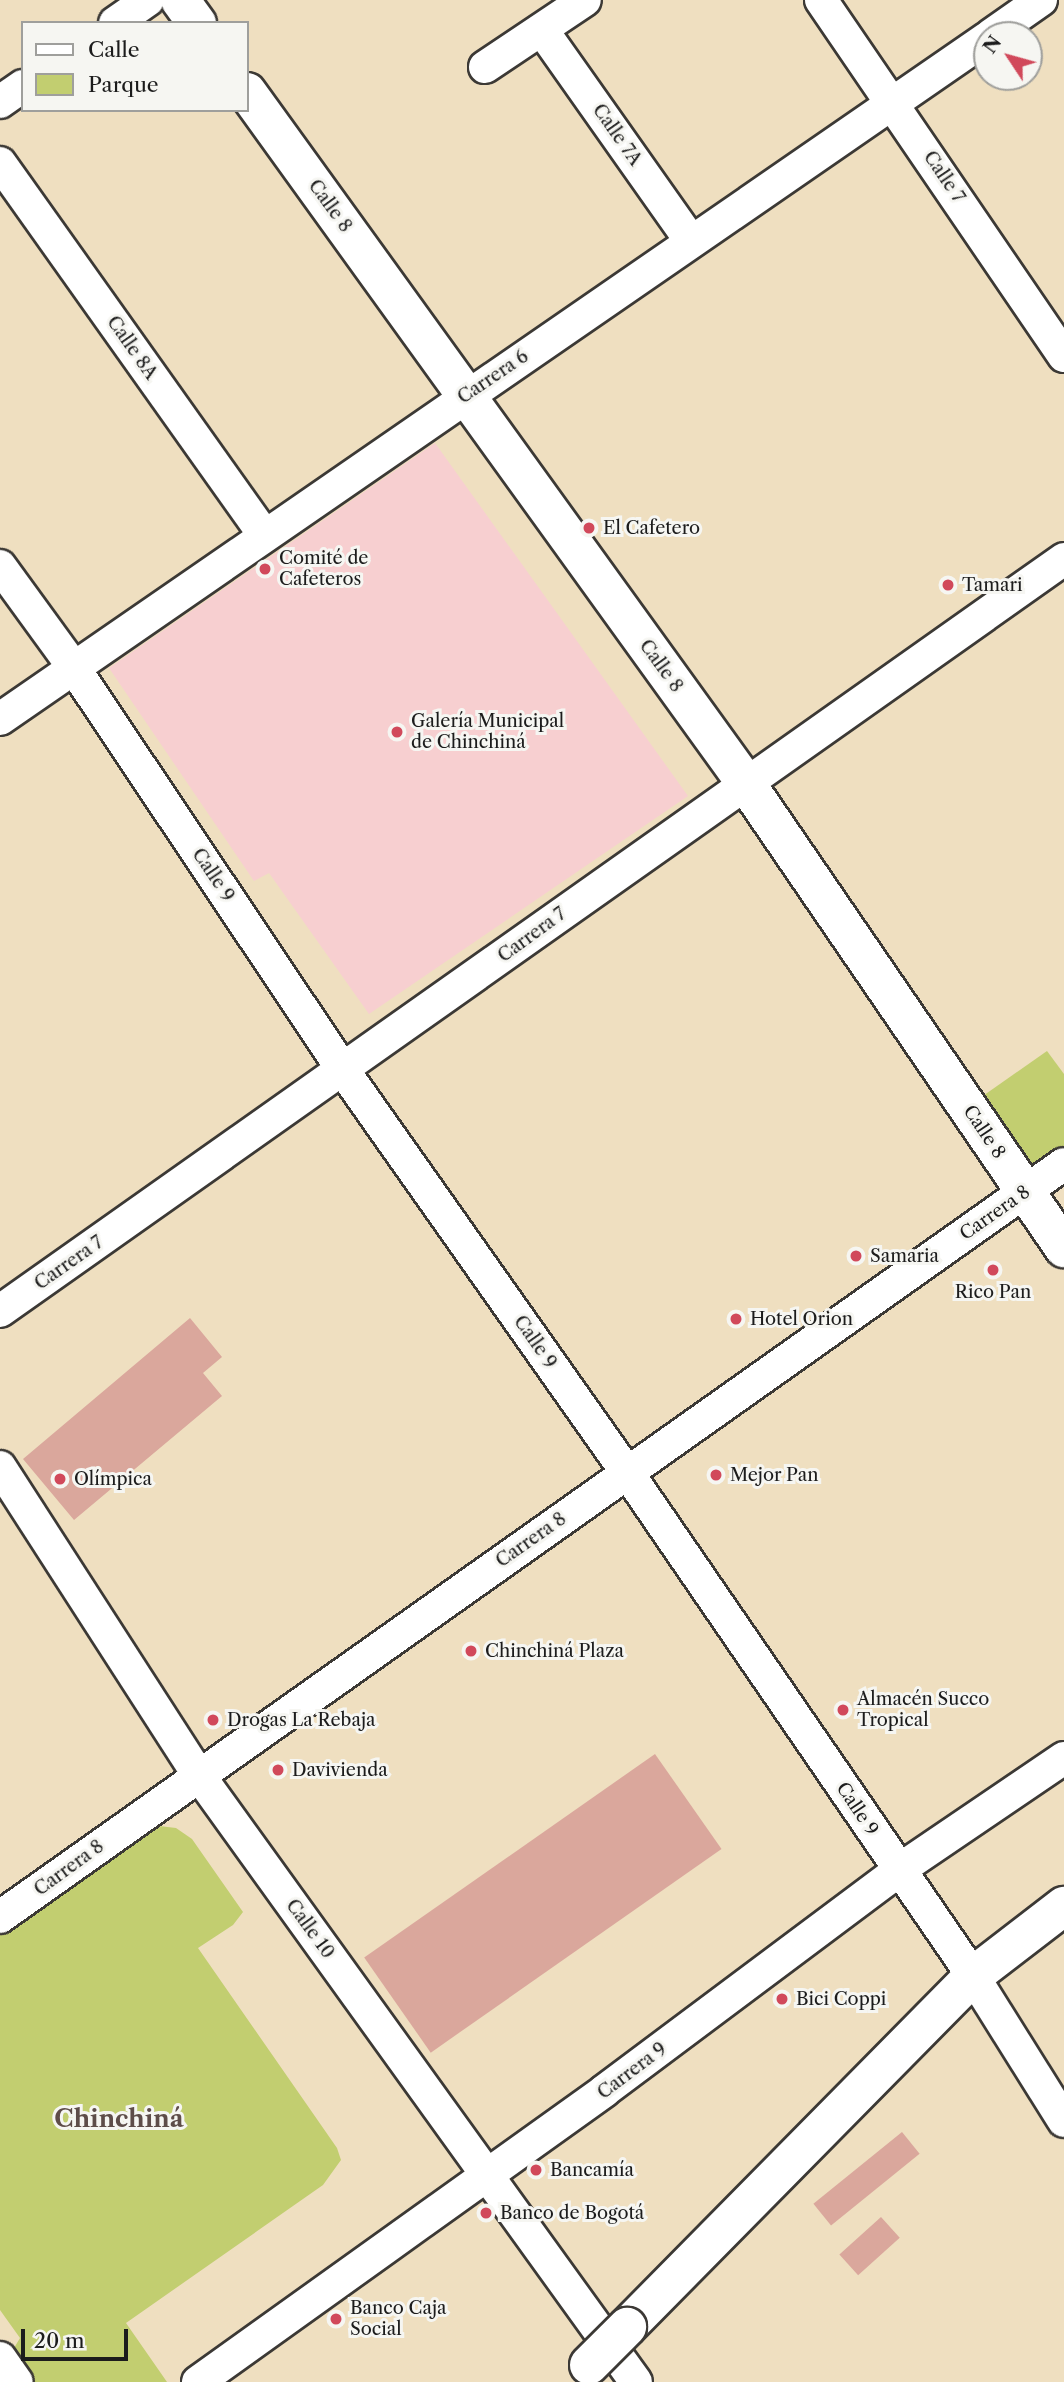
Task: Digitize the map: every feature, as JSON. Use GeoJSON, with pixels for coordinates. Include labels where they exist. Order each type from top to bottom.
{"type":"FeatureCollection","features":[{"type":"Feature","properties":{"kind":"main road"},"geometry":{"type":"LineString","coordinates":[[180,0],[196,21]]}},
{"type":"Feature","properties":{"kind":"main road","name":"Calle 8"},"geometry":{"type":"LineString","coordinates":[[248,93],[745,782],[1064,1248]]}},
{"type":"Feature","properties":{"kind":"main road"},"geometry":{"type":"LineString","coordinates":[[580,2374],[973,1976],[1064,1906]]}},
{"type":"Feature","properties":{"kind":"street"},"geometry":{"type":"LineString","coordinates":[[118,21],[148,0]]}},
{"type":"Feature","properties":{"kind":"street"},"geometry":{"type":"LineString","coordinates":[[485,67],[585,0]]}},
{"type":"Feature","properties":{"kind":"street","name":"Calle 7"},"geometry":{"type":"LineString","coordinates":[[821,0],[894,103],[1064,356]]}},
{"type":"Feature","properties":{"kind":"street","name":"Carrera 6"},"geometry":{"type":"LineString","coordinates":[[1011,21],[1041,0]]}},
{"type":"Feature","properties":{"kind":"street","name":"Calle 7A"},"geometry":{"type":"LineString","coordinates":[[542,30],[691,241]]}},
{"type":"Feature","properties":{"kind":"street","name":"Carrera 6"},"geometry":{"type":"LineString","coordinates":[[0,719],[264,534],[973,47]]}},
{"type":"Feature","properties":{"kind":"street"},"geometry":{"type":"LineString","coordinates":[[0,102],[21,87]]}},
{"type":"Feature","properties":{"kind":"street","name":"Calle 8A"},"geometry":{"type":"LineString","coordinates":[[0,163],[264,534]]}},
{"type":"Feature","properties":{"kind":"street","name":"Carrera 7"},"geometry":{"type":"LineString","coordinates":[[0,1311],[1064,559]]}},
{"type":"Feature","properties":{"kind":"street","name":"Calle 9"},"geometry":{"type":"LineString","coordinates":[[0,566],[74,668],[343,1070],[627,1472],[973,1976],[1064,2121]]}},
{"type":"Feature","properties":{"kind":"street","name":"Carrera 8"},"geometry":{"type":"LineString","coordinates":[[0,1917],[198,1774],[1064,1164]]}},
{"type":"Feature","properties":{"kind":"street","name":"Calle 10"},"geometry":{"type":"LineString","coordinates":[[0,1466],[198,1774],[636,2382]]}},
{"type":"Feature","properties":{"kind":"street","name":"Carrera 9"},"geometry":{"type":"LineString","coordinates":[[198,2382],[488,2175],[899,1870],[1064,1758]]}},
{"type":"Feature","properties":{"kind":"street"},"geometry":{"type":"LineString","coordinates":[[0,2358],[17,2382]]}},
{"type":"Feature","properties":{"kind":"shaded area","name":"Galería Municipal de Chinchiná"},"geometry":{"type":"Polygon","coordinates":[[[435,443],[688,796],[369,1014],[269,873],[254,881],[109,668],[435,443]]]}},
{"type":"Feature","properties":{"kind":"green space"},"geometry":{"type":"Polygon","coordinates":[[[1047,1051],[1064,1074],[1064,1147],[1022,1179],[970,1105],[1047,1051]]]}},
{"type":"Feature","properties":{"kind":"green space"},"geometry":{"type":"Polygon","coordinates":[[[159,1826],[176,1828],[192,1839],[243,1912],[233,1925],[198,1948],[337,2148],[341,2160],[323,2185],[126,2323],[167,2382],[25,2382],[8,2358],[20,2338],[0,2310],[0,1932],[159,1826]]]}},
{"type":"Feature","properties":{"kind":"building"},"geometry":{"type":"Polygon","coordinates":[[[190,1318],[222,1357],[203,1373],[222,1396],[74,1520],[23,1459],[190,1318]]]}},
{"type":"Feature","properties":{"kind":"building"},"geometry":{"type":"Polygon","coordinates":[[[655,1754],[722,1849],[431,2053],[364,1958],[655,1754]]]}},
{"type":"Feature","properties":{"kind":"building"},"geometry":{"type":"Polygon","coordinates":[[[902,2132],[920,2154],[831,2226],[813,2204],[902,2132]]]}},
{"type":"Feature","properties":{"kind":"building"},"geometry":{"type":"Polygon","coordinates":[[[881,2217],[900,2238],[858,2275],[839,2254],[881,2217]]]}},
{"type":"Feature","properties":{"kind":"place","name":"El Cafetero"},"geometry":{"type":"Point","coordinates":[589,528]}},
{"type":"Feature","properties":{"kind":"place","name":"Comité de Cafeteros"},"geometry":{"type":"Point","coordinates":[265,569]}},
{"type":"Feature","properties":{"kind":"place","name":"Tamari"},"geometry":{"type":"Point","coordinates":[948,585]}},
{"type":"Feature","properties":{"kind":"place","name":"Galería Municipal de Chinchiná"},"geometry":{"type":"Point","coordinates":[397,732]}},
{"type":"Feature","properties":{"kind":"place","name":"Samaria"},"geometry":{"type":"Point","coordinates":[856,1256]}},
{"type":"Feature","properties":{"kind":"place","name":"Rico Pan"},"geometry":{"type":"Point","coordinates":[993,1270]}},
{"type":"Feature","properties":{"kind":"place","name":"Hotel Orion"},"geometry":{"type":"Point","coordinates":[736,1319]}},
{"type":"Feature","properties":{"kind":"place","name":"Mejor Pan"},"geometry":{"type":"Point","coordinates":[716,1475]}},
{"type":"Feature","properties":{"kind":"place","name":"Olímpica"},"geometry":{"type":"Point","coordinates":[60,1479]}},
{"type":"Feature","properties":{"kind":"place","name":"Chinchiná Plaza"},"geometry":{"type":"Point","coordinates":[471,1651]}},
{"type":"Feature","properties":{"kind":"place","name":"Almacén Succo Tropical"},"geometry":{"type":"Point","coordinates":[843,1710]}},
{"type":"Feature","properties":{"kind":"place","name":"Drogas La Rebaja"},"geometry":{"type":"Point","coordinates":[213,1720]}},
{"type":"Feature","properties":{"kind":"place","name":"Davivienda"},"geometry":{"type":"Point","coordinates":[278,1770]}},
{"type":"Feature","properties":{"kind":"place","name":"Bici Coppi"},"geometry":{"type":"Point","coordinates":[782,1999]}},
{"type":"Feature","properties":{"kind":"place","name":"Bancamía"},"geometry":{"type":"Point","coordinates":[536,2170]}},
{"type":"Feature","properties":{"kind":"place","name":"Banco de Bogotá"},"geometry":{"type":"Point","coordinates":[486,2213]}},
{"type":"Feature","properties":{"kind":"place","name":"Banco Caja Social"},"geometry":{"type":"Point","coordinates":[336,2319]}},
{"type":"Feature","properties":{"kind":"district","name":"Chinchiná"},"geometry":{"type":"Point","coordinates":[119,2119]}}]}
